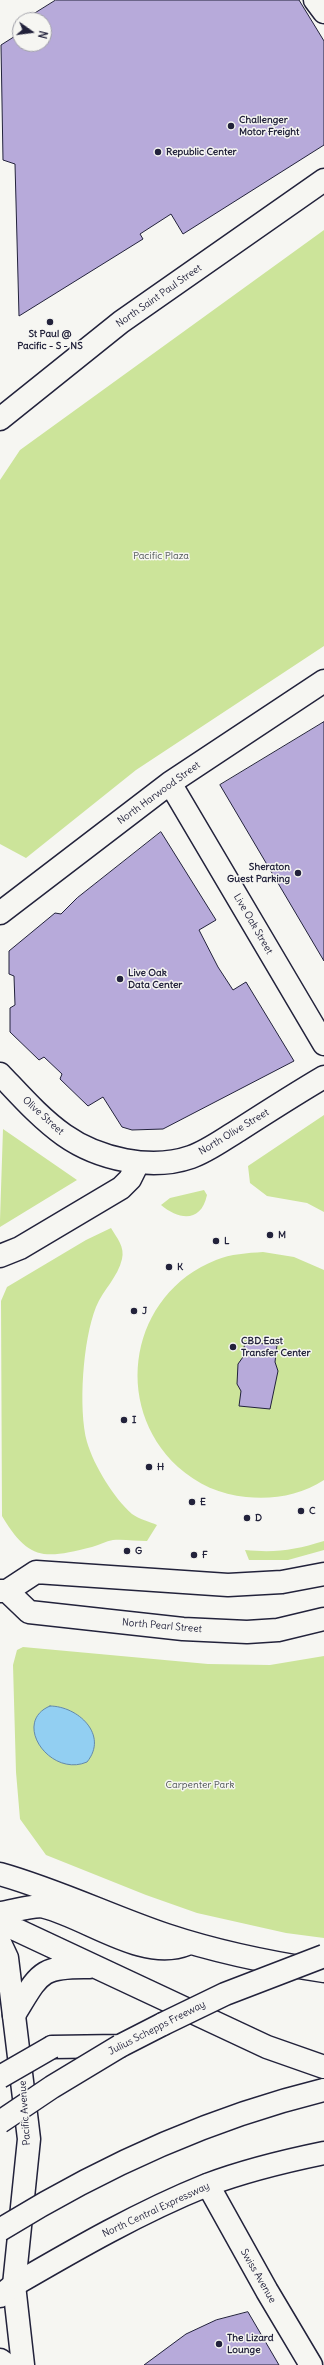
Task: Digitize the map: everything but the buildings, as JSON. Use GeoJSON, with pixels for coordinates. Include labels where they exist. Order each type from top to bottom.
{"type":"FeatureCollection","features":[{"type":"Feature","properties":{"kind":"main road"},"geometry":{"type":"LineString","coordinates":[[315,0],[324,12]]}},
{"type":"Feature","properties":{"kind":"main road","name":"North Saint Paul Street"},"geometry":{"type":"LineString","coordinates":[[0,419],[121,322],[324,180]]}},
{"type":"Feature","properties":{"kind":"main road","name":"North Harwood Street"},"geometry":{"type":"LineString","coordinates":[[0,913],[170,783],[324,681]]}},
{"type":"Feature","properties":{"kind":"main road","name":"Live Oak Street"},"geometry":{"type":"LineString","coordinates":[[170,783],[324,1044]]}},
{"type":"Feature","properties":{"kind":"main road","name":"Olive Street"},"geometry":{"type":"LineString","coordinates":[[0,1074],[34,1110],[64,1135],[85,1147],[138,1163]]}},
{"type":"Feature","properties":{"kind":"main road","name":"North Olive Street"},"geometry":{"type":"LineString","coordinates":[[138,1163],[164,1163],[192,1157],[216,1144],[324,1077]]}},
{"type":"Feature","properties":{"kind":"main road"},"geometry":{"type":"LineString","coordinates":[[0,1256],[20,1248],[121,1188],[130,1179],[138,1163]]}},
{"type":"Feature","properties":{"kind":"main road","name":"North Pearl Street"},"geometry":{"type":"LineString","coordinates":[[324,1574],[282,1582],[228,1585],[36,1572],[4,1591],[29,1612],[183,1629],[247,1632],[278,1630],[324,1619]]}},
{"type":"Feature","properties":{"kind":"main road"},"geometry":{"type":"LineString","coordinates":[[0,1874],[43,1887],[130,1922],[192,1942],[259,1959],[324,1971]]}},
{"type":"Feature","properties":{"kind":"main road"},"geometry":{"type":"LineString","coordinates":[[0,1913],[44,1906],[147,1946],[175,1949],[192,1942]]}},
{"type":"Feature","properties":{"kind":"main road"},"geometry":{"type":"LineString","coordinates":[[0,1922],[266,2047],[324,2067]]}},
{"type":"Feature","properties":{"kind":"main road","name":"Pacific Avenue"},"geometry":{"type":"LineString","coordinates":[[0,1943],[7,1958],[29,2139],[7,2291]]}},
{"type":"Feature","properties":{"kind":"main road","name":"Julius Schepps Freeway"},"geometry":{"type":"LineString","coordinates":[[0,2122],[52,2087],[120,2046],[225,1994],[324,1956]]}},
{"type":"Feature","properties":{"kind":"main road"},"geometry":{"type":"LineString","coordinates":[[14,2015],[38,1978],[47,1971],[58,1967],[98,1967]]}},
{"type":"Feature","properties":{"kind":"main road"},"geometry":{"type":"LineString","coordinates":[[0,2077],[52,2047],[120,2046]]}},
{"type":"Feature","properties":{"kind":"main road"},"geometry":{"type":"LineString","coordinates":[[0,2230],[92,2178],[166,2143],[242,2115],[324,2090]]}},
{"type":"Feature","properties":{"kind":"main road","name":"North Central Expressway"},"geometry":{"type":"LineString","coordinates":[[7,2291],[114,2228],[208,2185],[256,2170],[324,2153]]}},
{"type":"Feature","properties":{"kind":"main road","name":"Swiss Avenue"},"geometry":{"type":"LineString","coordinates":[[208,2185],[264,2288],[311,2365]]}},
{"type":"Feature","properties":{"kind":"main road","name":"Pacific Avenue"},"geometry":{"type":"LineString","coordinates":[[0,2264],[23,2365]]}},
{"type":"Feature","properties":{"kind":"main road"},"geometry":{"type":"LineString","coordinates":[[0,2360],[7,2365]]}},
{"type":"Feature","properties":{"kind":"green space","name":"Pacific Plaza"},"geometry":{"type":"Polygon","coordinates":[[[324,230],[324,646],[136,770],[26,858],[0,844],[0,480],[20,450],[324,230]]]}},
{"type":"Feature","properties":{"kind":"green space"},"geometry":{"type":"Polygon","coordinates":[[[324,1115],[324,1212],[307,1203],[267,1196],[250,1183],[248,1166],[324,1115]]]}},
{"type":"Feature","properties":{"kind":"green space"},"geometry":{"type":"Polygon","coordinates":[[[3,1129],[77,1180],[0,1227],[0,1220],[3,1129]]]}},
{"type":"Feature","properties":{"kind":"green space"},"geometry":{"type":"Polygon","coordinates":[[[204,1190],[207,1195],[204,1204],[195,1214],[182,1216],[175,1214],[161,1205],[170,1198],[204,1190]]]}},
{"type":"Feature","properties":{"kind":"green space"},"geometry":{"type":"Polygon","coordinates":[[[111,1228],[120,1243],[123,1255],[120,1266],[114,1278],[102,1295],[96,1307],[88,1337],[82,1393],[84,1428],[94,1461],[105,1481],[118,1499],[132,1514],[157,1525],[147,1541],[113,1540],[92,1547],[61,1554],[39,1553],[30,1549],[21,1542],[2,1516],[1,1301],[7,1287],[86,1240],[111,1228]]]}},
{"type":"Feature","properties":{"kind":"green space"},"geometry":{"type":"Polygon","coordinates":[[[263,1252],[294,1257],[324,1270],[324,1480],[296,1493],[276,1497],[256,1498],[237,1496],[210,1488],[193,1479],[178,1467],[157,1442],[144,1413],[138,1383],[140,1353],[149,1324],[164,1298],[187,1276],[216,1260],[233,1255],[263,1252]]]}},
{"type":"Feature","properties":{"kind":"green space"},"geometry":{"type":"Polygon","coordinates":[[[324,1541],[324,1550],[288,1560],[249,1560],[245,1550],[285,1550],[304,1547],[324,1541]]]}},
{"type":"Feature","properties":{"kind":"green space","name":"Carpenter Park"},"geometry":{"type":"Polygon","coordinates":[[[23,1647],[208,1664],[270,1665],[324,1656],[324,1938],[286,1933],[197,1913],[146,1895],[46,1855],[20,1819],[16,1772],[13,1665],[17,1650],[23,1647]]]}},
{"type":"Feature","properties":{"kind":"water"},"geometry":{"type":"Polygon","coordinates":[[[50,1706],[61,1707],[71,1711],[87,1724],[92,1732],[94,1742],[93,1752],[87,1762],[73,1765],[60,1762],[49,1756],[40,1746],[35,1735],[34,1724],[39,1714],[50,1706]]]}},
{"type":"Feature","properties":{"kind":"place","name":"Challenger Motor Freight"},"geometry":{"type":"Point","coordinates":[231,126]}},
{"type":"Feature","properties":{"kind":"place","name":"Republic Center"},"geometry":{"type":"Point","coordinates":[158,152]}},
{"type":"Feature","properties":{"kind":"place","name":"St Paul @ Pacific - S - NS"},"geometry":{"type":"Point","coordinates":[50,322]}},
{"type":"Feature","properties":{"kind":"place","name":"Sheraton Guest Parking"},"geometry":{"type":"Point","coordinates":[298,873]}},
{"type":"Feature","properties":{"kind":"place","name":"Live Oak Data Center"},"geometry":{"type":"Point","coordinates":[120,979]}},
{"type":"Feature","properties":{"kind":"place","name":"M"},"geometry":{"type":"Point","coordinates":[270,1235]}},
{"type":"Feature","properties":{"kind":"place","name":"L"},"geometry":{"type":"Point","coordinates":[216,1241]}},
{"type":"Feature","properties":{"kind":"place","name":"K"},"geometry":{"type":"Point","coordinates":[169,1267]}},
{"type":"Feature","properties":{"kind":"place","name":"J"},"geometry":{"type":"Point","coordinates":[134,1311]}},
{"type":"Feature","properties":{"kind":"place","name":"CBD East Transfer Center"},"geometry":{"type":"Point","coordinates":[233,1347]}},
{"type":"Feature","properties":{"kind":"place","name":"I"},"geometry":{"type":"Point","coordinates":[124,1420]}},
{"type":"Feature","properties":{"kind":"place","name":"H"},"geometry":{"type":"Point","coordinates":[149,1467]}},
{"type":"Feature","properties":{"kind":"place","name":"E"},"geometry":{"type":"Point","coordinates":[192,1502]}},
{"type":"Feature","properties":{"kind":"place","name":"C"},"geometry":{"type":"Point","coordinates":[301,1511]}},
{"type":"Feature","properties":{"kind":"place","name":"D"},"geometry":{"type":"Point","coordinates":[247,1518]}},
{"type":"Feature","properties":{"kind":"place","name":"G"},"geometry":{"type":"Point","coordinates":[127,1551]}},
{"type":"Feature","properties":{"kind":"place","name":"F"},"geometry":{"type":"Point","coordinates":[194,1555]}},
{"type":"Feature","properties":{"kind":"place","name":"The Lizard Lounge"},"geometry":{"type":"Point","coordinates":[219,2344]}}]}
